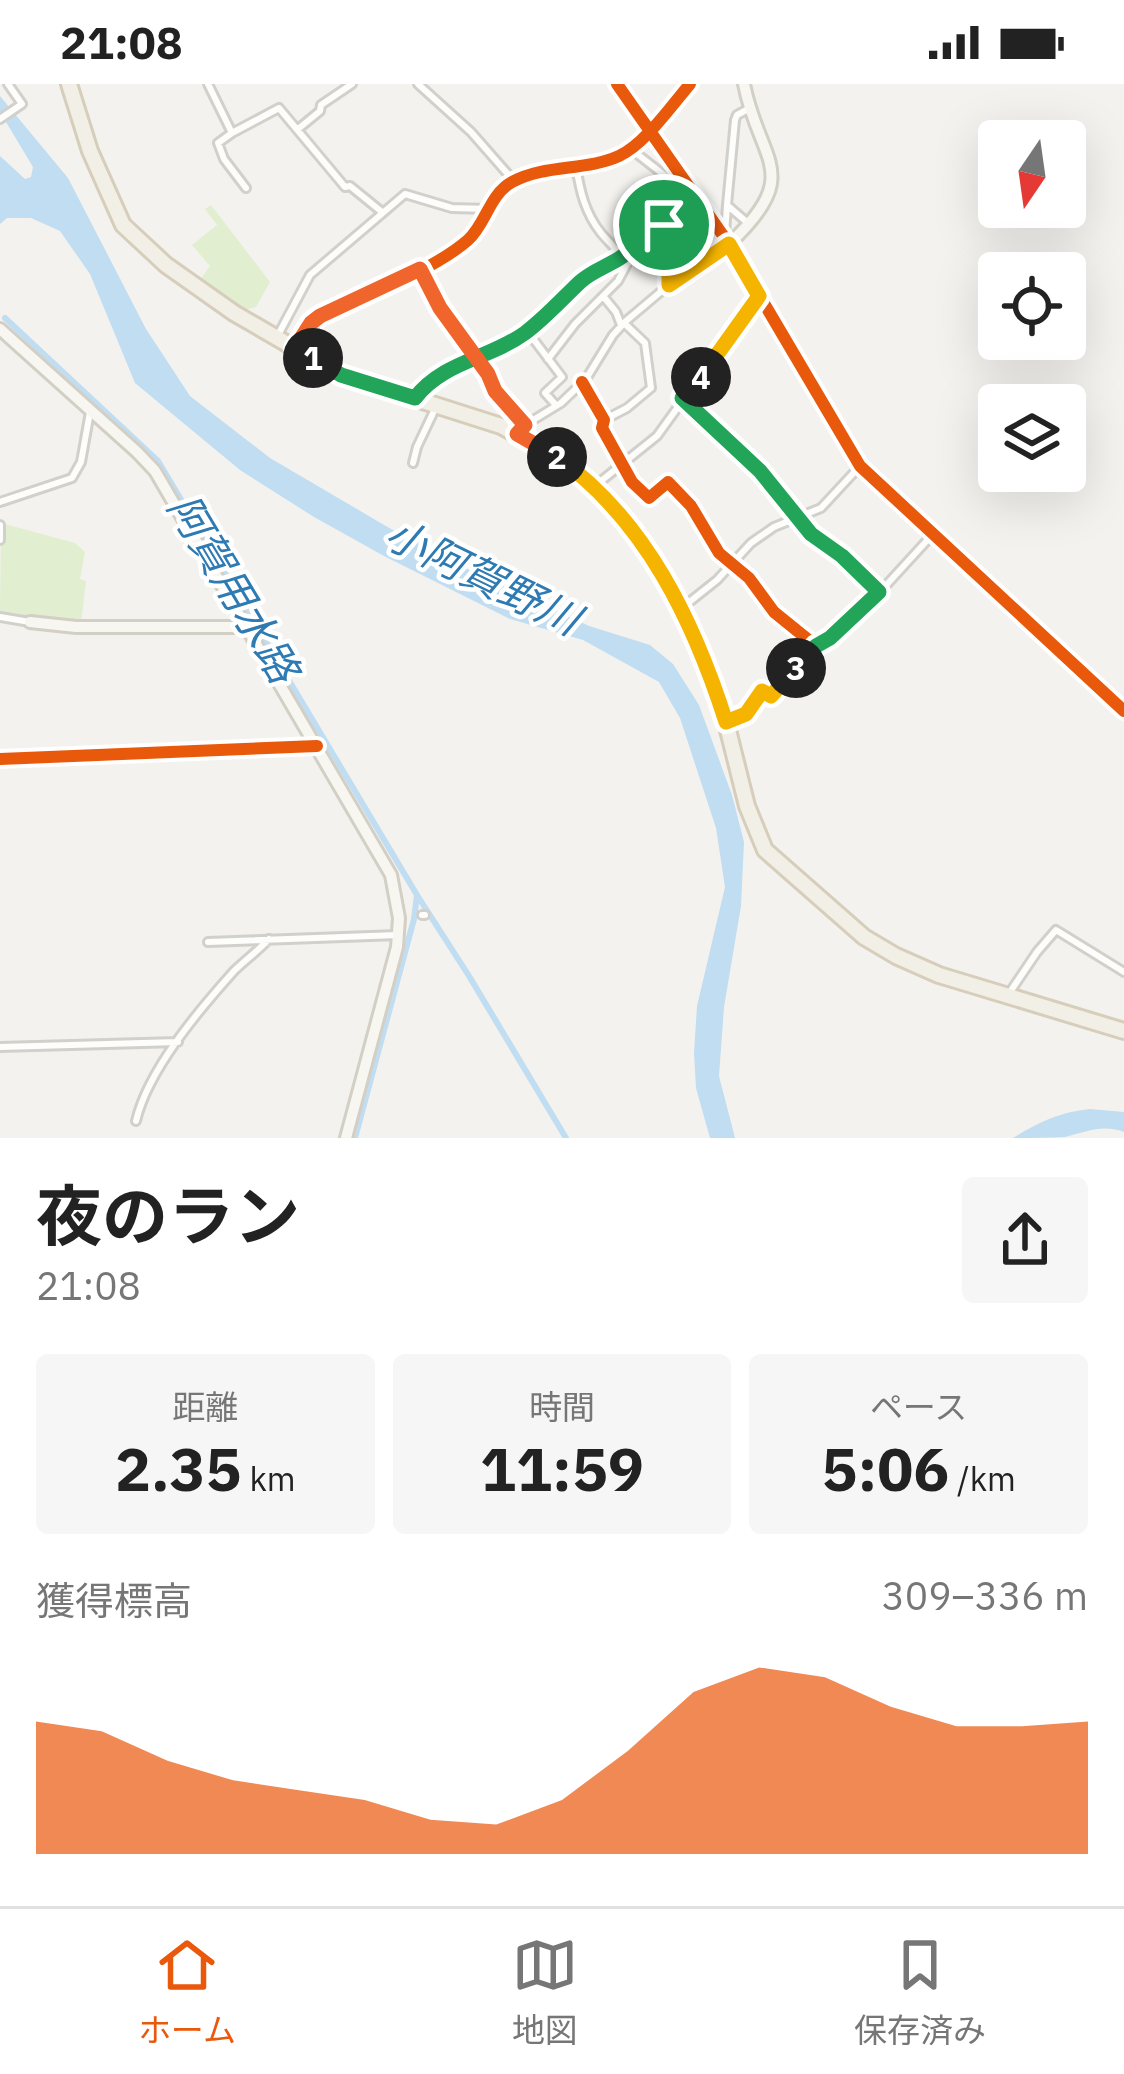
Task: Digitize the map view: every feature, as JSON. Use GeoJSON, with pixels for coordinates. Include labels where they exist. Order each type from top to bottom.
{"type":"FeatureCollection","features":[{"type":"Feature","properties":{"kind":"main road"},"geometry":{"type":"LineString","coordinates":[[69,84],[90,151],[123,225],[166,265],[234,313],[341,375],[521,429],[594,488],[659,568],[707,663],[747,806],[758,836],[775,860],[874,945],[939,975],[1124,1031]]}},
{"type":"Feature","properties":{"kind":"main road"},"geometry":{"type":"LineString","coordinates":[[727,241],[764,204],[772,179],[769,152],[744,84]]}},
{"type":"Feature","properties":{"kind":"main road"},"geometry":{"type":"LineString","coordinates":[[0,329],[155,471],[391,875],[398,935],[346,1138]]}},
{"type":"Feature","properties":{"kind":"main road"},"geometry":{"type":"LineString","coordinates":[[30,622],[76,627],[246,627]]}},
{"type":"Feature","properties":{"kind":"street"},"geometry":{"type":"LineString","coordinates":[[0,118],[22,104],[8,84]]}},
{"type":"Feature","properties":{"kind":"street"},"geometry":{"type":"LineString","coordinates":[[208,84],[232,133]]}},
{"type":"Feature","properties":{"kind":"street"},"geometry":{"type":"LineString","coordinates":[[298,129],[320,112],[321,105],[352,84]]}},
{"type":"Feature","properties":{"kind":"street"},"geometry":{"type":"LineString","coordinates":[[617,84],[727,241],[860,466],[1124,711]]}},
{"type":"Feature","properties":{"kind":"street"},"geometry":{"type":"LineString","coordinates":[[295,348],[320,316],[420,269],[471,238],[500,192],[514,181],[616,158],[631,150],[690,84]]}},
{"type":"Feature","properties":{"kind":"street"},"geometry":{"type":"LineString","coordinates":[[422,86],[514,181]]}},
{"type":"Feature","properties":{"kind":"street"},"geometry":{"type":"LineString","coordinates":[[245,188],[218,143],[278,108],[345,188],[350,186],[382,212]]}},
{"type":"Feature","properties":{"kind":"street"},"geometry":{"type":"LineString","coordinates":[[727,241],[735,120],[750,108]]}},
{"type":"Feature","properties":{"kind":"street"},"geometry":{"type":"LineString","coordinates":[[631,150],[664,175],[659,203],[669,244],[669,285]]}},
{"type":"Feature","properties":{"kind":"street"},"geometry":{"type":"LineString","coordinates":[[548,359],[626,266],[593,223],[575,166]]}},
{"type":"Feature","properties":{"kind":"street"},"geometry":{"type":"LineString","coordinates":[[277,337],[310,275],[405,194],[452,208],[488,209]]}},
{"type":"Feature","properties":{"kind":"street"},"geometry":{"type":"LineString","coordinates":[[415,398],[437,376],[476,356],[500,350],[528,332],[597,268],[703,206]]}},
{"type":"Feature","properties":{"kind":"street"},"geometry":{"type":"LineString","coordinates":[[727,206],[749,224]]}},
{"type":"Feature","properties":{"kind":"street"},"geometry":{"type":"LineString","coordinates":[[420,269],[440,308],[521,429],[561,403],[582,382],[623,324],[727,241]]}},
{"type":"Feature","properties":{"kind":"street"},"geometry":{"type":"LineString","coordinates":[[603,296],[623,324],[645,343],[651,388],[604,419]]}},
{"type":"Feature","properties":{"kind":"street"},"geometry":{"type":"LineString","coordinates":[[594,488],[656,436],[759,296]]}},
{"type":"Feature","properties":{"kind":"street"},"geometry":{"type":"LineString","coordinates":[[528,332],[562,377],[544,393],[555,404]]}},
{"type":"Feature","properties":{"kind":"street"},"geometry":{"type":"LineString","coordinates":[[582,382],[632,482],[649,498],[668,482],[686,498],[719,553],[749,578],[774,612],[816,646]]}},
{"type":"Feature","properties":{"kind":"street"},"geometry":{"type":"LineString","coordinates":[[682,398],[760,471],[811,534],[879,592]]}},
{"type":"Feature","properties":{"kind":"street"},"geometry":{"type":"LineString","coordinates":[[413,464],[437,406]]}},
{"type":"Feature","properties":{"kind":"street"},"geometry":{"type":"LineString","coordinates":[[0,502],[71,478],[81,462],[90,412]]}},
{"type":"Feature","properties":{"kind":"street"},"geometry":{"type":"LineString","coordinates":[[680,609],[774,526],[821,508],[860,466]]}},
{"type":"Feature","properties":{"kind":"street"},"geometry":{"type":"LineString","coordinates":[[0,525],[0,541]]}},
{"type":"Feature","properties":{"kind":"street"},"geometry":{"type":"LineString","coordinates":[[726,722],[746,714],[762,691],[771,696],[933,534]]}},
{"type":"Feature","properties":{"kind":"street"},"geometry":{"type":"LineString","coordinates":[[0,617],[30,622]]}},
{"type":"Feature","properties":{"kind":"street"},"geometry":{"type":"LineString","coordinates":[[0,759],[317,746]]}},
{"type":"Feature","properties":{"kind":"street"},"geometry":{"type":"LineString","coordinates":[[1009,995],[1056,930],[1124,972]]}},
{"type":"Feature","properties":{"kind":"street"},"geometry":{"type":"LineString","coordinates":[[208,942],[398,935]]}},
{"type":"Feature","properties":{"kind":"street"},"geometry":{"type":"LineString","coordinates":[[136,1121],[156,1074],[178,1042],[236,968],[269,939]]}},
{"type":"Feature","properties":{"kind":"street"},"geometry":{"type":"LineString","coordinates":[[0,1047],[178,1042]]}},
{"type":"Feature","properties":{"kind":"green space"},"geometry":{"type":"Polygon","coordinates":[[[211,205],[270,282],[256,307],[245,310],[200,280],[210,266],[192,245],[217,225],[205,209],[211,205]]]}},
{"type":"Feature","properties":{"kind":"green space"},"geometry":{"type":"Polygon","coordinates":[[[1,523],[75,543],[85,552],[81,623],[0,615],[1,523]]]}},
{"type":"Feature","properties":{"kind":"water"},"geometry":{"type":"Polygon","coordinates":[[[0,96],[68,178],[146,329],[190,396],[270,458],[391,529],[589,626],[650,645],[673,664],[699,705],[744,842],[741,906],[724,1007],[719,1076],[735,1138],[710,1138],[696,1088],[697,1006],[725,887],[716,828],[680,718],[659,682],[583,640],[510,619],[314,517],[240,470],[135,383],[90,274],[60,231],[31,218],[7,218],[0,224],[0,156],[25,179],[31,177],[33,167],[0,112],[0,96]]]}},
{"type":"Feature","properties":{"kind":"water"},"geometry":{"type":"Polygon","coordinates":[[[1090,1109],[1124,1112],[1124,1132],[1101,1129],[1065,1137],[1013,1138],[1050,1119],[1090,1109]]]}},
{"type":"Feature","properties":{"kind":"waterway","name":"阿賀用水路"},"geometry":{"type":"LineString","coordinates":[[5,318],[158,461],[566,1138]]}},
{"type":"Feature","properties":{"kind":"waterway"},"geometry":{"type":"LineString","coordinates":[[355,1138],[417,895]]}},
{"type":"Feature","properties":{"kind":"cycle path"},"geometry":{"type":"LineString","coordinates":[[617,84],[729,244],[860,466],[1124,711]]}},
{"type":"Feature","properties":{"kind":"cycle path"},"geometry":{"type":"LineString","coordinates":[[295,348],[320,316],[454,251],[474,233],[498,194],[512,182],[538,172],[606,161],[628,151],[690,84]]}},
{"type":"Feature","properties":{"kind":"cycle path"},"geometry":{"type":"LineString","coordinates":[[582,382],[632,482],[649,498],[668,482],[691,506],[719,553],[749,578],[774,612],[816,646]]}},
{"type":"Feature","properties":{"kind":"cycle path"},"geometry":{"type":"LineString","coordinates":[[0,759],[317,746]]}},
{"type":"Feature","properties":{"kind":"route"},"geometry":{"type":"LineString","coordinates":[[664,225],[597,268],[528,332],[500,350],[476,356],[437,376],[415,398],[341,375],[295,348],[320,316],[420,269],[440,308],[473,351],[476,356],[488,374],[495,391],[525,425],[517,434],[582,476],[659,568],[695,634],[726,722],[746,714],[762,691],[771,696],[816,646],[879,592],[811,534],[728,437],[682,398],[759,296],[729,244],[669,285],[664,225]]}},
{"type":"Feature","properties":{"kind":"water label","name":"小阿賀野川"},"geometry":{"type":"Point","coordinates":[483,576]}}]}
